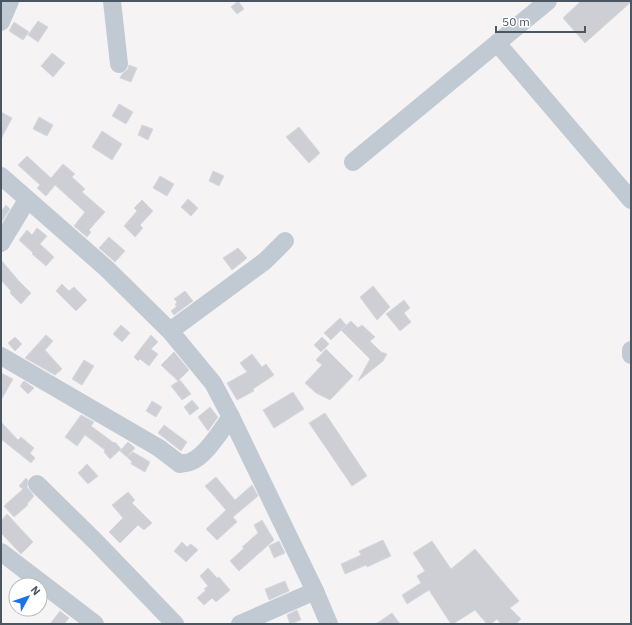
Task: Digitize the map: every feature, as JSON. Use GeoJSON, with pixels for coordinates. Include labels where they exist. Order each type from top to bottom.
{"type":"FeatureCollection","features":[{"type":"Feature","properties":{"kind":"street"},"geometry":{"type":"LineString","coordinates":[[1,22],[10,1]]}},
{"type":"Feature","properties":{"kind":"street"},"geometry":{"type":"LineString","coordinates":[[112,1],[119,64]]}},
{"type":"Feature","properties":{"kind":"street"},"geometry":{"type":"LineString","coordinates":[[353,162],[548,1]]}},
{"type":"Feature","properties":{"kind":"street"},"geometry":{"type":"LineString","coordinates":[[497,43],[631,200]]}},
{"type":"Feature","properties":{"kind":"street"},"geometry":{"type":"LineString","coordinates":[[1,176],[106,269],[170,331],[213,383],[232,417],[315,591],[329,624]]}},
{"type":"Feature","properties":{"kind":"street"},"geometry":{"type":"LineString","coordinates":[[1,243],[27,200]]}},
{"type":"Feature","properties":{"kind":"street"},"geometry":{"type":"LineString","coordinates":[[170,331],[265,262],[285,241]]}},
{"type":"Feature","properties":{"kind":"street"},"geometry":{"type":"LineString","coordinates":[[631,350],[631,355]]}},
{"type":"Feature","properties":{"kind":"street"},"geometry":{"type":"LineString","coordinates":[[1,356],[159,448],[180,464],[190,462],[200,456],[232,417]]}},
{"type":"Feature","properties":{"kind":"street"},"geometry":{"type":"LineString","coordinates":[[37,484],[96,542],[175,624]]}},
{"type":"Feature","properties":{"kind":"street"},"geometry":{"type":"LineString","coordinates":[[1,552],[95,624]]}},
{"type":"Feature","properties":{"kind":"street"},"geometry":{"type":"LineString","coordinates":[[240,624],[315,591]]}},
{"type":"Feature","properties":{"kind":"building"},"geometry":{"type":"Polygon","coordinates":[[[238,1],[244,9],[237,14],[231,7],[238,1]]]}},
{"type":"Feature","properties":{"kind":"building"},"geometry":{"type":"Polygon","coordinates":[[[581,1],[631,2],[585,43],[563,18],[581,1]]]}},
{"type":"Feature","properties":{"kind":"building"},"geometry":{"type":"Polygon","coordinates":[[[38,21],[48,27],[38,42],[28,35],[38,21]]]}},
{"type":"Feature","properties":{"kind":"building"},"geometry":{"type":"Polygon","coordinates":[[[14,22],[29,32],[23,40],[9,31],[14,22]]]}},
{"type":"Feature","properties":{"kind":"building"},"geometry":{"type":"Polygon","coordinates":[[[52,53],[65,63],[53,77],[41,66],[52,53]]]}},
{"type":"Feature","properties":{"kind":"building"},"geometry":{"type":"Polygon","coordinates":[[[129,65],[137,68],[131,82],[120,78],[128,69],[129,65]]]}},
{"type":"Feature","properties":{"kind":"building"},"geometry":{"type":"Polygon","coordinates":[[[119,104],[133,112],[126,124],[112,116],[119,104]]]}},
{"type":"Feature","properties":{"kind":"building"},"geometry":{"type":"Polygon","coordinates":[[[1,112],[12,118],[1,139],[1,112]]]}},
{"type":"Feature","properties":{"kind":"building"},"geometry":{"type":"Polygon","coordinates":[[[39,117],[53,125],[47,136],[33,129],[39,117]]]}},
{"type":"Feature","properties":{"kind":"building"},"geometry":{"type":"Polygon","coordinates":[[[142,125],[153,129],[148,140],[138,135],[142,125]]]}},
{"type":"Feature","properties":{"kind":"building"},"geometry":{"type":"Polygon","coordinates":[[[299,127],[320,153],[309,163],[286,137],[299,127]]]}},
{"type":"Feature","properties":{"kind":"building"},"geometry":{"type":"Polygon","coordinates":[[[102,131],[122,144],[112,160],[92,147],[102,131]]]}},
{"type":"Feature","properties":{"kind":"building"},"geometry":{"type":"Polygon","coordinates":[[[27,156],[51,178],[63,164],[75,174],[72,177],[85,189],[82,192],[105,212],[89,230],[91,232],[87,237],[74,226],[85,212],[55,185],[46,196],[37,188],[40,185],[18,165],[27,156]]]}},
{"type":"Feature","properties":{"kind":"building"},"geometry":{"type":"Polygon","coordinates":[[[213,171],[224,176],[219,186],[209,181],[213,171]]]}},
{"type":"Feature","properties":{"kind":"building"},"geometry":{"type":"Polygon","coordinates":[[[160,176],[174,184],[167,196],[153,188],[160,176]]]}},
{"type":"Feature","properties":{"kind":"building"},"geometry":{"type":"Polygon","coordinates":[[[188,199],[198,208],[191,216],[181,207],[188,199]]]}},
{"type":"Feature","properties":{"kind":"building"},"geometry":{"type":"Polygon","coordinates":[[[142,200],[153,211],[140,225],[143,228],[135,237],[124,226],[137,211],[134,208],[142,200]]]}},
{"type":"Feature","properties":{"kind":"building"},"geometry":{"type":"Polygon","coordinates":[[[6,205],[10,209],[1,223],[1,211],[6,205]]]}},
{"type":"Feature","properties":{"kind":"building"},"geometry":{"type":"Polygon","coordinates":[[[37,228],[47,236],[40,244],[54,257],[46,266],[19,240],[27,230],[32,235],[37,228]]]}},
{"type":"Feature","properties":{"kind":"building"},"geometry":{"type":"Polygon","coordinates":[[[109,237],[125,251],[115,262],[99,248],[109,237]]]}},
{"type":"Feature","properties":{"kind":"building"},"geometry":{"type":"Polygon","coordinates":[[[238,248],[247,258],[232,270],[223,258],[238,248]]]}},
{"type":"Feature","properties":{"kind":"building"},"geometry":{"type":"Polygon","coordinates":[[[1,260],[31,293],[21,304],[10,293],[11,291],[1,280],[1,260]]]}},
{"type":"Feature","properties":{"kind":"building"},"geometry":{"type":"Polygon","coordinates":[[[62,284],[69,291],[74,287],[87,300],[76,311],[56,291],[62,284]]]}},
{"type":"Feature","properties":{"kind":"building"},"geometry":{"type":"Polygon","coordinates":[[[373,286],[390,307],[377,320],[360,297],[373,286]]]}},
{"type":"Feature","properties":{"kind":"building"},"geometry":{"type":"Polygon","coordinates":[[[185,291],[193,301],[174,315],[171,311],[177,306],[175,305],[177,302],[174,299],[185,291]]]}},
{"type":"Feature","properties":{"kind":"building"},"geometry":{"type":"Polygon","coordinates":[[[404,300],[410,308],[404,313],[411,322],[400,331],[386,314],[404,300]]]}},
{"type":"Feature","properties":{"kind":"building"},"geometry":{"type":"Polygon","coordinates":[[[340,318],[346,325],[331,340],[324,333],[340,318]]]}},
{"type":"Feature","properties":{"kind":"building"},"geometry":{"type":"Polygon","coordinates":[[[351,321],[358,328],[362,325],[375,337],[370,341],[381,352],[387,354],[383,361],[358,381],[370,359],[341,330],[351,321]]]}},
{"type":"Feature","properties":{"kind":"building"},"geometry":{"type":"Polygon","coordinates":[[[121,325],[130,333],[122,342],[113,334],[121,325]]]}},
{"type":"Feature","properties":{"kind":"building"},"geometry":{"type":"Polygon","coordinates":[[[46,335],[53,341],[45,350],[62,369],[55,375],[25,358],[46,335]]]}},
{"type":"Feature","properties":{"kind":"building"},"geometry":{"type":"Polygon","coordinates":[[[151,335],[158,342],[151,349],[158,354],[149,366],[140,359],[138,361],[134,357],[151,335]]]}},
{"type":"Feature","properties":{"kind":"building"},"geometry":{"type":"Polygon","coordinates":[[[15,337],[22,344],[15,351],[8,343],[15,337]]]}},
{"type":"Feature","properties":{"kind":"building"},"geometry":{"type":"Polygon","coordinates":[[[322,337],[329,344],[321,352],[314,345],[322,337]]]}},
{"type":"Feature","properties":{"kind":"building"},"geometry":{"type":"Polygon","coordinates":[[[326,349],[353,376],[330,400],[316,393],[305,383],[322,365],[316,360],[326,349]]]}},
{"type":"Feature","properties":{"kind":"building"},"geometry":{"type":"Polygon","coordinates":[[[174,352],[189,370],[178,381],[161,365],[174,352]]]}},
{"type":"Feature","properties":{"kind":"building"},"geometry":{"type":"Polygon","coordinates":[[[252,354],[262,367],[266,364],[274,375],[253,389],[254,391],[237,400],[227,383],[247,372],[240,363],[252,354]]]}},
{"type":"Feature","properties":{"kind":"building"},"geometry":{"type":"Polygon","coordinates":[[[84,360],[94,366],[82,385],[72,379],[84,360]]]}},
{"type":"Feature","properties":{"kind":"building"},"geometry":{"type":"Polygon","coordinates":[[[1,373],[13,379],[1,400],[1,373]]]}},
{"type":"Feature","properties":{"kind":"building"},"geometry":{"type":"Polygon","coordinates":[[[180,380],[191,394],[182,400],[171,386],[180,380]]]}},
{"type":"Feature","properties":{"kind":"building"},"geometry":{"type":"Polygon","coordinates":[[[24,381],[34,388],[28,394],[20,386],[24,381]]]}},
{"type":"Feature","properties":{"kind":"building"},"geometry":{"type":"Polygon","coordinates":[[[293,392],[304,409],[274,428],[263,410],[293,392]]]}},
{"type":"Feature","properties":{"kind":"building"},"geometry":{"type":"Polygon","coordinates":[[[192,400],[199,408],[190,415],[184,407],[192,400]]]}},
{"type":"Feature","properties":{"kind":"building"},"geometry":{"type":"Polygon","coordinates":[[[152,401],[162,407],[156,417],[146,411],[152,401]]]}},
{"type":"Feature","properties":{"kind":"building"},"geometry":{"type":"Polygon","coordinates":[[[210,407],[218,417],[208,431],[198,417],[210,407]]]}},
{"type":"Feature","properties":{"kind":"building"},"geometry":{"type":"Polygon","coordinates":[[[325,413],[367,476],[352,486],[309,423],[325,413]]]}},
{"type":"Feature","properties":{"kind":"building"},"geometry":{"type":"Polygon","coordinates":[[[81,415],[94,422],[91,426],[114,443],[115,442],[121,449],[110,459],[104,452],[105,450],[85,435],[77,446],[65,437],[81,415]]]}},
{"type":"Feature","properties":{"kind":"building"},"geometry":{"type":"Polygon","coordinates":[[[1,422],[18,440],[21,437],[34,448],[30,453],[35,458],[31,463],[1,439],[1,422]]]}},
{"type":"Feature","properties":{"kind":"building"},"geometry":{"type":"Polygon","coordinates":[[[164,425],[187,442],[181,451],[158,433],[164,425]]]}},
{"type":"Feature","properties":{"kind":"building"},"geometry":{"type":"Polygon","coordinates":[[[128,442],[135,448],[127,457],[120,451],[128,442]]]}},
{"type":"Feature","properties":{"kind":"building"},"geometry":{"type":"Polygon","coordinates":[[[133,452],[150,462],[145,472],[131,464],[132,462],[127,457],[133,452]]]}},
{"type":"Feature","properties":{"kind":"building"},"geometry":{"type":"Polygon","coordinates":[[[87,464],[98,476],[88,484],[78,473],[87,464]]]}},
{"type":"Feature","properties":{"kind":"building"},"geometry":{"type":"Polygon","coordinates":[[[216,477],[235,500],[252,485],[258,496],[233,517],[237,522],[217,540],[206,529],[226,510],[205,486],[216,477]]]}},
{"type":"Feature","properties":{"kind":"building"},"geometry":{"type":"Polygon","coordinates":[[[26,478],[28,480],[27,487],[34,496],[27,504],[28,505],[14,517],[4,506],[23,489],[19,486],[26,478]]]}},
{"type":"Feature","properties":{"kind":"building"},"geometry":{"type":"Polygon","coordinates":[[[128,492],[135,500],[132,503],[152,523],[144,530],[138,525],[120,543],[109,532],[123,518],[112,505],[128,492]]]}},
{"type":"Feature","properties":{"kind":"building"},"geometry":{"type":"Polygon","coordinates":[[[7,514],[33,542],[21,554],[1,533],[1,521],[7,514]]]}},
{"type":"Feature","properties":{"kind":"building"},"geometry":{"type":"Polygon","coordinates":[[[262,520],[274,540],[239,571],[230,561],[244,548],[242,547],[258,533],[254,525],[262,520]]]}},
{"type":"Feature","properties":{"kind":"building"},"geometry":{"type":"Polygon","coordinates":[[[383,540],[391,556],[367,567],[366,565],[345,574],[341,564],[361,555],[359,551],[383,540]]]}},
{"type":"Feature","properties":{"kind":"building"},"geometry":{"type":"Polygon","coordinates":[[[279,541],[285,553],[274,558],[269,546],[279,541]]]}},
{"type":"Feature","properties":{"kind":"building"},"geometry":{"type":"Polygon","coordinates":[[[432,541],[451,569],[475,549],[519,601],[510,608],[521,619],[516,624],[501,624],[497,619],[491,624],[487,624],[475,610],[451,624],[429,590],[407,604],[402,595],[421,583],[417,576],[425,571],[413,553],[432,541]]]}},
{"type":"Feature","properties":{"kind":"building"},"geometry":{"type":"Polygon","coordinates":[[[182,542],[187,547],[191,544],[198,550],[186,562],[174,551],[182,542]]]}},
{"type":"Feature","properties":{"kind":"building"},"geometry":{"type":"Polygon","coordinates":[[[208,568],[217,578],[219,577],[230,590],[216,602],[212,598],[204,605],[197,598],[206,590],[204,589],[208,586],[200,576],[208,568]]]}},
{"type":"Feature","properties":{"kind":"building"},"geometry":{"type":"Polygon","coordinates":[[[285,581],[289,591],[269,600],[265,589],[285,581]]]}},
{"type":"Feature","properties":{"kind":"building"},"geometry":{"type":"Polygon","coordinates":[[[297,610],[301,620],[290,624],[287,615],[297,610]]]}},
{"type":"Feature","properties":{"kind":"building"},"geometry":{"type":"Polygon","coordinates":[[[60,611],[69,618],[64,624],[50,624],[60,611]]]}},
{"type":"Feature","properties":{"kind":"building"},"geometry":{"type":"Polygon","coordinates":[[[392,613],[400,624],[376,624],[392,613]]]}}]}
